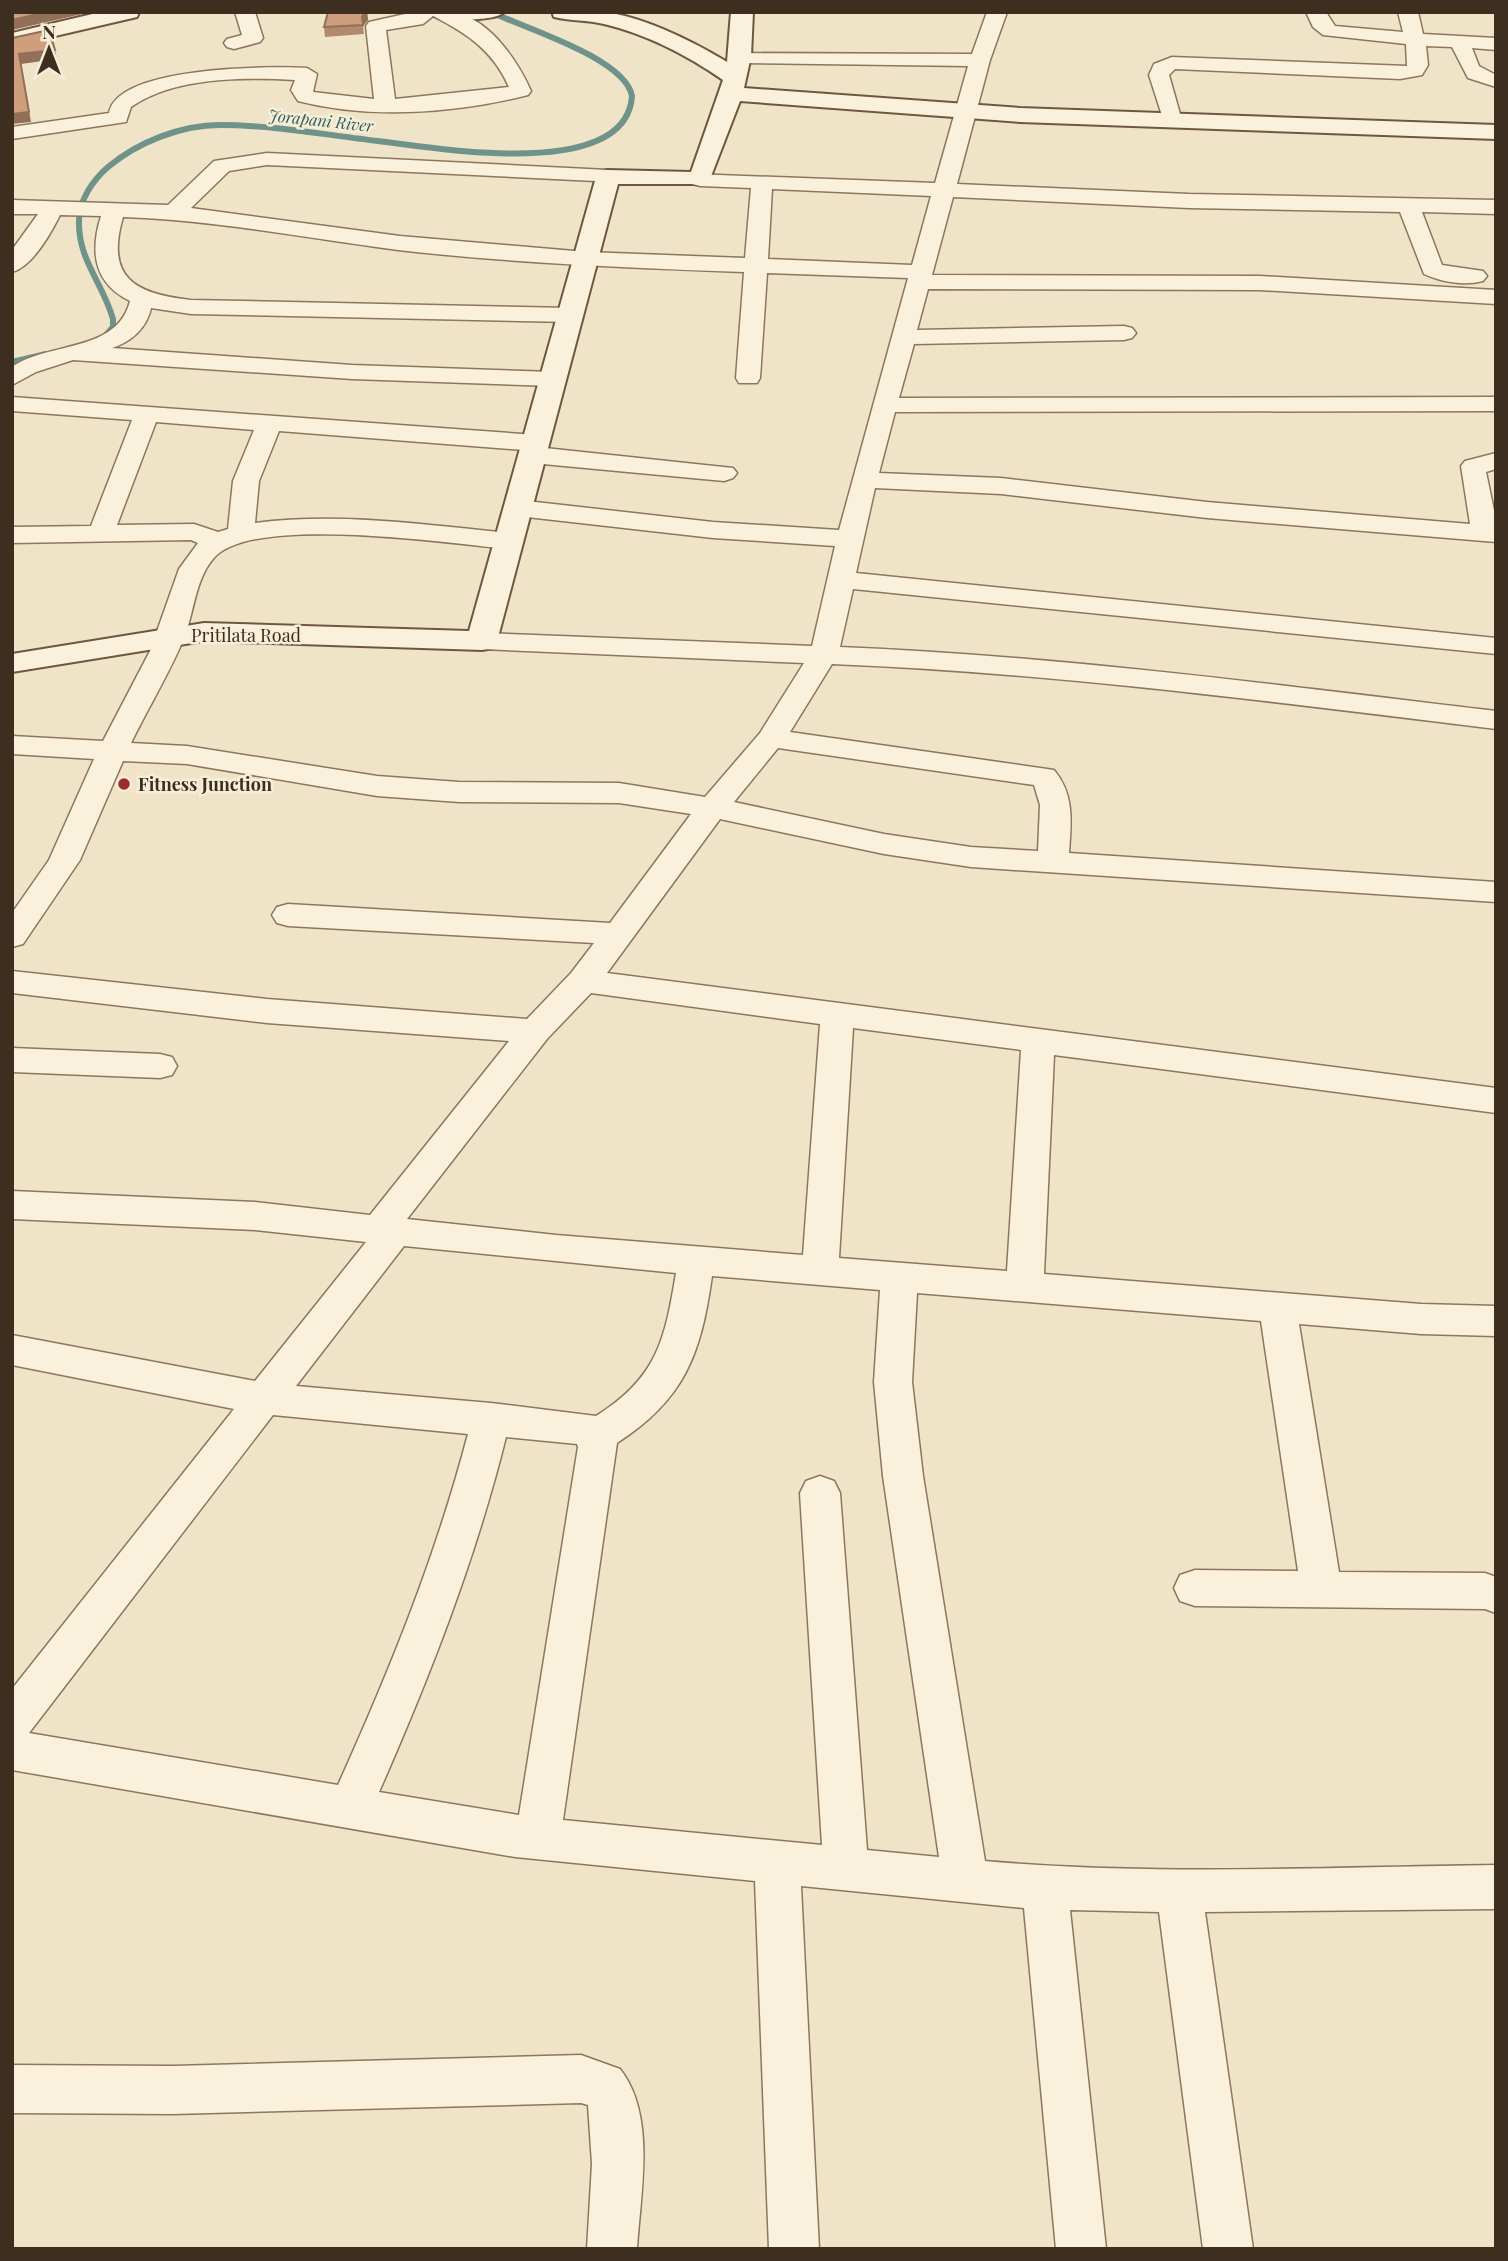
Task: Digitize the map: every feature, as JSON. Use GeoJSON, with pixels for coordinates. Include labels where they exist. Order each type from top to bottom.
{"type":"FeatureCollection","features":[{"type":"Feature","properties":{"kind":"street"},"geometry":{"type":"LineString","coordinates":[[12,40],[129,12]]}},
{"type":"Feature","properties":{"kind":"street"},"geometry":{"type":"LineString","coordinates":[[234,43],[253,38],[245,12]]}},
{"type":"Feature","properties":{"kind":"street"},"geometry":{"type":"LineString","coordinates":[[385,104],[376,26],[416,20],[426,12]]}},
{"type":"Feature","properties":{"kind":"street"},"geometry":{"type":"LineString","coordinates":[[439,13],[494,12]]}},
{"type":"Feature","properties":{"kind":"street"},"geometry":{"type":"LineString","coordinates":[[562,12],[643,30],[675,41],[736,76],[879,102],[968,112],[1496,132]]}},
{"type":"Feature","properties":{"kind":"street"},"geometry":{"type":"LineString","coordinates":[[699,179],[736,76],[741,12]]}},
{"type":"Feature","properties":{"kind":"street"},"geometry":{"type":"LineString","coordinates":[[12,1722],[265,1399],[535,1031],[583,981],[712,808],[771,737],[824,654],[864,480],[968,112],[980,60],[997,12]]}},
{"type":"Feature","properties":{"kind":"street"},"geometry":{"type":"LineString","coordinates":[[1316,12],[1323,27],[1330,30],[1496,44]]}},
{"type":"Feature","properties":{"kind":"street"},"geometry":{"type":"LineString","coordinates":[[1172,121],[1159,75],[1161,68],[1172,64],[1400,73],[1415,71],[1419,65],[1408,12]]}},
{"type":"Feature","properties":{"kind":"street"},"geometry":{"type":"LineString","coordinates":[[12,133],[119,118],[121,105],[135,95],[173,83],[223,76],[307,74],[301,90],[305,97],[385,104],[440,102],[522,91],[511,66],[500,54],[459,19],[439,13]]}},
{"type":"Feature","properties":{"kind":"street"},"geometry":{"type":"LineString","coordinates":[[1460,42],[1470,72],[1476,77],[1496,81]]}},
{"type":"Feature","properties":{"kind":"street"},"geometry":{"type":"LineString","coordinates":[[736,76],[980,60]]}},
{"type":"Feature","properties":{"kind":"street"},"geometry":{"type":"LineString","coordinates":[[174,212],[222,166],[267,159],[608,177],[1189,201],[1496,207]]}},
{"type":"Feature","properties":{"kind":"street"},"geometry":{"type":"LineString","coordinates":[[608,177],[482,641],[824,654],[1149,678],[1496,720]]}},
{"type":"Feature","properties":{"kind":"street"},"geometry":{"type":"LineString","coordinates":[[748,378],[762,182]]}},
{"type":"Feature","properties":{"kind":"street"},"geometry":{"type":"LineString","coordinates":[[1409,206],[1432,269],[1450,275],[1496,276]]}},
{"type":"Feature","properties":{"kind":"street"},"geometry":{"type":"LineString","coordinates":[[12,207],[174,212],[387,242],[586,258],[755,265],[920,277],[1260,283],[1496,297]]}},
{"type":"Feature","properties":{"kind":"street"},"geometry":{"type":"LineString","coordinates":[[12,265],[57,208]]}},
{"type":"Feature","properties":{"kind":"street"},"geometry":{"type":"LineString","coordinates":[[111,209],[105,243],[107,264],[122,283],[153,303],[191,307],[571,316]]}},
{"type":"Feature","properties":{"kind":"street"},"geometry":{"type":"LineString","coordinates":[[12,378],[22,369],[44,360],[74,353],[124,335],[135,326],[142,312],[142,298]]}},
{"type":"Feature","properties":{"kind":"street"},"geometry":{"type":"LineString","coordinates":[[904,337],[1038,337],[1124,333]]}},
{"type":"Feature","properties":{"kind":"street"},"geometry":{"type":"LineString","coordinates":[[74,353],[352,372],[553,379]]}},
{"type":"Feature","properties":{"kind":"street"},"geometry":{"type":"LineString","coordinates":[[12,404],[270,422],[534,449],[724,473]]}},
{"type":"Feature","properties":{"kind":"street"},"geometry":{"type":"LineString","coordinates":[[885,405],[1496,404]]}},
{"type":"Feature","properties":{"kind":"street"},"geometry":{"type":"LineString","coordinates":[[101,533],[147,414]]}},
{"type":"Feature","properties":{"kind":"street"},"geometry":{"type":"LineString","coordinates":[[12,936],[56,875],[113,751],[171,637],[193,566],[201,553],[229,537],[246,481],[270,422]]}},
{"type":"Feature","properties":{"kind":"street"},"geometry":{"type":"LineString","coordinates":[[864,480],[1001,486],[1207,510],[1491,534],[1473,472],[1474,466],[1482,462],[1496,461]]}},
{"type":"Feature","properties":{"kind":"street"},"geometry":{"type":"LineString","coordinates":[[518,508],[713,530],[850,539]]}},
{"type":"Feature","properties":{"kind":"street"},"geometry":{"type":"LineString","coordinates":[[12,535],[194,532],[229,537],[324,527],[510,541]]}},
{"type":"Feature","properties":{"kind":"street"},"geometry":{"type":"LineString","coordinates":[[843,580],[1496,646]]}},
{"type":"Feature","properties":{"kind":"street","name":"Pritilata Road"},"geometry":{"type":"LineString","coordinates":[[12,663],[171,637],[236,632],[482,641]]}},
{"type":"Feature","properties":{"kind":"street"},"geometry":{"type":"LineString","coordinates":[[771,737],[1043,777],[1052,784],[1055,795],[1053,863]]}},
{"type":"Feature","properties":{"kind":"street"},"geometry":{"type":"LineString","coordinates":[[12,745],[187,755],[377,786],[459,792],[619,793],[712,808],[884,844],[971,857],[1496,892]]}},
{"type":"Feature","properties":{"kind":"street"},"geometry":{"type":"LineString","coordinates":[[288,915],[620,934]]}},
{"type":"Feature","properties":{"kind":"street"},"geometry":{"type":"LineString","coordinates":[[583,981],[1496,1101]]}},
{"type":"Feature","properties":{"kind":"street"},"geometry":{"type":"LineString","coordinates":[[12,982],[267,1011],[535,1031]]}},
{"type":"Feature","properties":{"kind":"street"},"geometry":{"type":"LineString","coordinates":[[820,1270],[837,1014]]}},
{"type":"Feature","properties":{"kind":"street"},"geometry":{"type":"LineString","coordinates":[[1025,1287],[1038,1040]]}},
{"type":"Feature","properties":{"kind":"street"},"geometry":{"type":"LineString","coordinates":[[12,1060],[160,1066]]}},
{"type":"Feature","properties":{"kind":"street"},"geometry":{"type":"LineString","coordinates":[[12,1205],[255,1216],[696,1260],[1278,1307],[1496,1321]]}},
{"type":"Feature","properties":{"kind":"street"},"geometry":{"type":"LineString","coordinates":[[595,1437],[631,1416],[648,1401],[673,1363],[685,1332],[696,1260]]}},
{"type":"Feature","properties":{"kind":"street"},"geometry":{"type":"LineString","coordinates":[[899,1277],[893,1381],[903,1476],[965,1881]]}},
{"type":"Feature","properties":{"kind":"street"},"geometry":{"type":"LineString","coordinates":[[1278,1307],[1321,1590]]}},
{"type":"Feature","properties":{"kind":"street"},"geometry":{"type":"LineString","coordinates":[[12,1350],[265,1399],[587,1429],[595,1437],[598,1447],[538,1838]]}},
{"type":"Feature","properties":{"kind":"street"},"geometry":{"type":"LineString","coordinates":[[350,1808],[410,1671],[444,1584],[466,1516],[491,1419]]}},
{"type":"Feature","properties":{"kind":"street"},"geometry":{"type":"LineString","coordinates":[[820,1493],[846,1870]]}},
{"type":"Feature","properties":{"kind":"street"},"geometry":{"type":"LineString","coordinates":[[1195,1588],[1485,1591],[1496,1595]]}},
{"type":"Feature","properties":{"kind":"street"},"geometry":{"type":"LineString","coordinates":[[12,1750],[538,1838],[965,1881],[1045,1888],[1179,1891],[1496,1887]]}},
{"type":"Feature","properties":{"kind":"street"},"geometry":{"type":"LineString","coordinates":[[777,1862],[794,2249]]}},
{"type":"Feature","properties":{"kind":"street"},"geometry":{"type":"LineString","coordinates":[[1045,1888],[1081,2249]]}},
{"type":"Feature","properties":{"kind":"street"},"geometry":{"type":"LineString","coordinates":[[1179,1891],[1228,2249]]}},
{"type":"Feature","properties":{"kind":"street"},"geometry":{"type":"LineString","coordinates":[[12,2089],[173,2090],[581,2079],[603,2085],[614,2101],[617,2122],[612,2249]]}},
{"type":"Feature","properties":{"kind":"building"},"geometry":{"type":"Polygon","coordinates":[[[12,12],[47,12],[12,20],[12,12]]]}},
{"type":"Feature","properties":{"kind":"building"},"geometry":{"type":"Polygon","coordinates":[[[328,12],[365,12],[362,17],[363,25],[324,27],[328,12]]]}},
{"type":"Feature","properties":{"kind":"building"},"geometry":{"type":"Polygon","coordinates":[[[49,30],[55,50],[19,54],[29,112],[12,114],[12,38],[49,30]]]}},
{"type":"Feature","properties":{"kind":"waterway","name":"Jorapani River"},"geometry":{"type":"LineString","coordinates":[[104,337],[113,327],[113,319],[82,248],[79,221],[81,206],[92,184],[108,167],[146,143],[190,128],[240,125],[440,149],[523,153],[563,150],[597,141],[622,123],[632,96],[625,82],[612,69],[571,46],[491,12]]}},
{"type":"Feature","properties":{"kind":"waterway","name":"Jorapani River"},"geometry":{"type":"LineString","coordinates":[[12,362],[46,354]]}},
{"type":"Feature","properties":{"kind":"place","name":"Fitness Junction"},"geometry":{"type":"Point","coordinates":[124,784]}}]}
